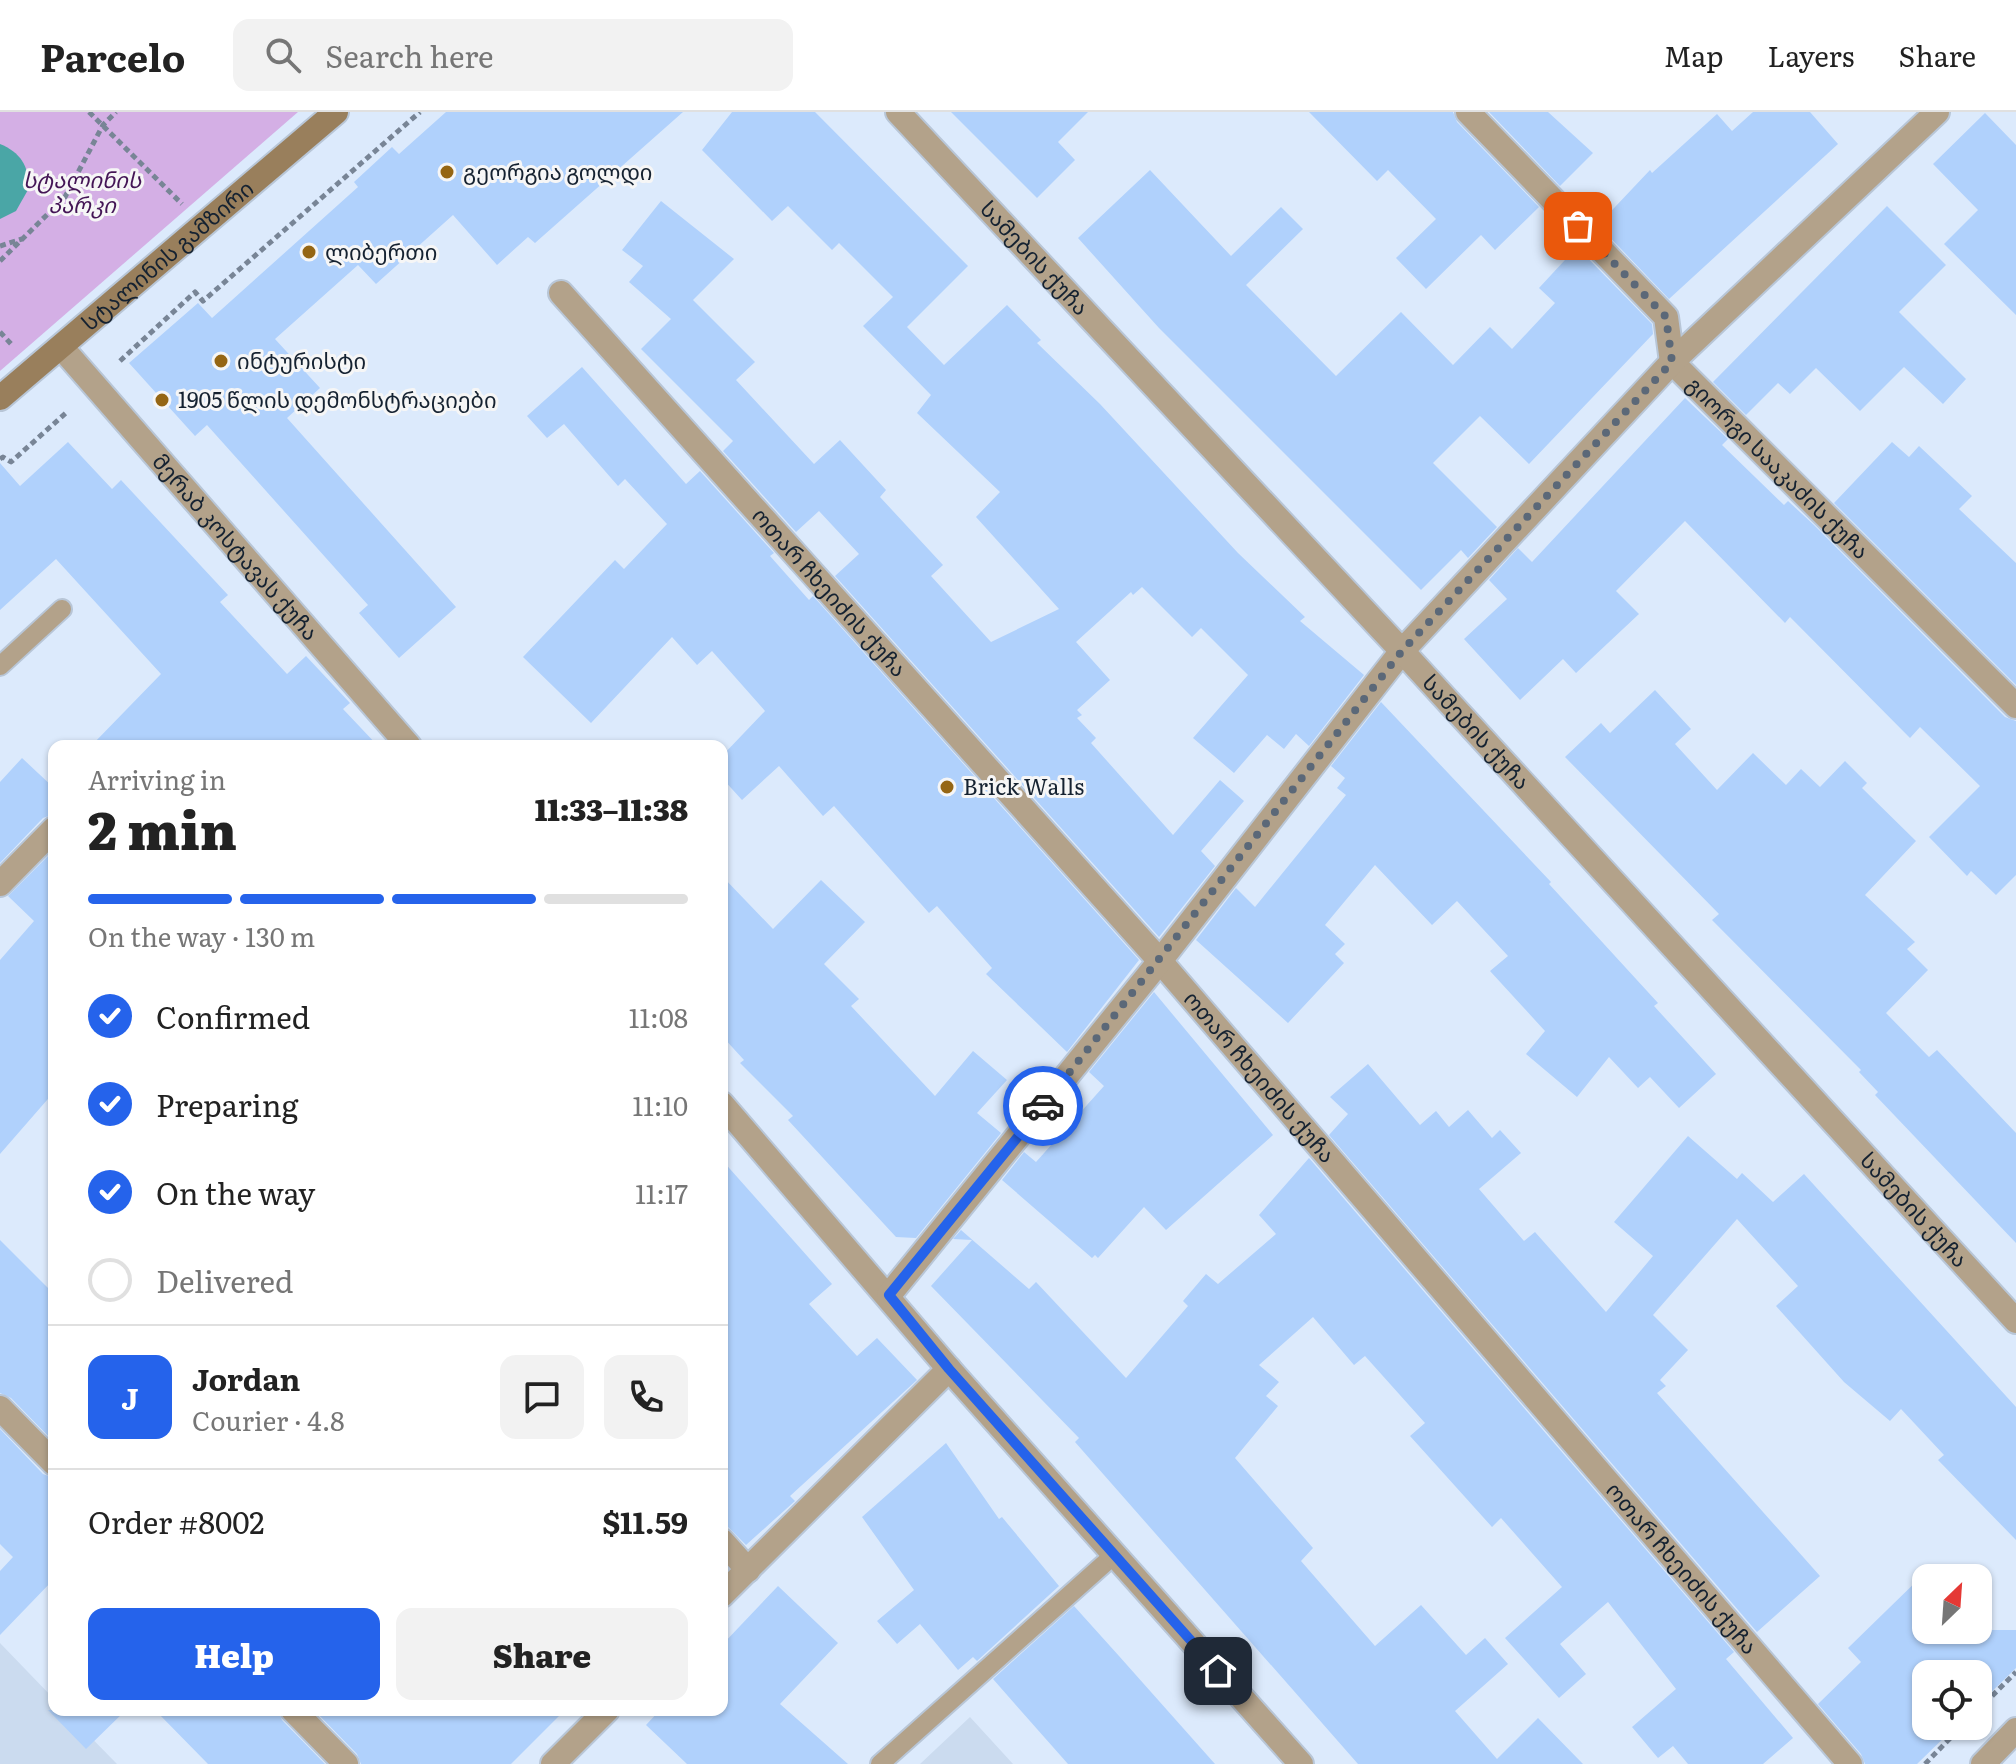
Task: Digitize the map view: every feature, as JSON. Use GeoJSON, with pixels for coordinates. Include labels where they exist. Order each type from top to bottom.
{"type":"FeatureCollection","features":[{"type":"Feature","properties":{"kind":"main road","name":"სტალინის გამზირი"},"geometry":{"type":"LineString","coordinates":[[0,398],[336,112]]}},
{"type":"Feature","properties":{"kind":"street","name":"სამების ქუჩა"},"geometry":{"type":"LineString","coordinates":[[898,112],[1402,651],[2016,1321]]}},
{"type":"Feature","properties":{"kind":"street","name":"გიორგი სააკაძის ქუჩა"},"geometry":{"type":"LineString","coordinates":[[1468,112],[1666,317],[1672,362],[2016,706]]}},
{"type":"Feature","properties":{"kind":"street"},"geometry":{"type":"LineString","coordinates":[[889,1295],[1160,961],[1402,651],[1672,362],[1937,112]]}},
{"type":"Feature","properties":{"kind":"street","name":"ოთარ ჩხეიძის ქუჩა"},"geometry":{"type":"LineString","coordinates":[[561,293],[1160,961],[1850,1764]]}},
{"type":"Feature","properties":{"kind":"street","name":"მერაბ კოსტავას ქუჩა"},"geometry":{"type":"LineString","coordinates":[[62,348],[404,740]]}},
{"type":"Feature","properties":{"kind":"street"},"geometry":{"type":"LineString","coordinates":[[0,884],[48,835]]}},
{"type":"Feature","properties":{"kind":"street"},"geometry":{"type":"LineString","coordinates":[[728,1111],[889,1295],[949,1369],[1301,1764]]}},
{"type":"Feature","properties":{"kind":"street"},"geometry":{"type":"LineString","coordinates":[[728,1589],[949,1369]]}},
{"type":"Feature","properties":{"kind":"street"},"geometry":{"type":"LineString","coordinates":[[0,1408],[48,1457]]}},
{"type":"Feature","properties":{"kind":"street"},"geometry":{"type":"LineString","coordinates":[[728,1548],[748,1570]]}},
{"type":"Feature","properties":{"kind":"street"},"geometry":{"type":"LineString","coordinates":[[299,1716],[346,1764]]}},
{"type":"Feature","properties":{"kind":"street"},"geometry":{"type":"LineString","coordinates":[[553,1764],[601,1716]]}},
{"type":"Feature","properties":{"kind":"street"},"geometry":{"type":"LineString","coordinates":[[1983,1764],[2016,1730]]}},
{"type":"Feature","properties":{"kind":"lane"},"geometry":{"type":"LineString","coordinates":[[0,666],[62,609]]}},
{"type":"Feature","properties":{"kind":"lane"},"geometry":{"type":"LineString","coordinates":[[880,1764],[1114,1555]]}},
{"type":"Feature","properties":{"kind":"path"},"geometry":{"type":"LineString","coordinates":[[89,112],[187,209]]}},
{"type":"Feature","properties":{"kind":"path"},"geometry":{"type":"LineString","coordinates":[[0,261],[65,197],[103,125],[116,112]]}},
{"type":"Feature","properties":{"kind":"path"},"geometry":{"type":"LineString","coordinates":[[120,361],[195,292],[203,301],[420,112]]}},
{"type":"Feature","properties":{"kind":"path"},"geometry":{"type":"LineString","coordinates":[[0,246],[23,239]]}},
{"type":"Feature","properties":{"kind":"path"},"geometry":{"type":"LineString","coordinates":[[0,459],[3,457],[11,462],[67,412]]}},
{"type":"Feature","properties":{"kind":"path"},"geometry":{"type":"LineString","coordinates":[[1992,1696],[2016,1672]]}},
{"type":"Feature","properties":{"kind":"path"},"geometry":{"type":"LineString","coordinates":[[1925,1764],[1948,1740]]}},
{"type":"Feature","properties":{"kind":"shaded area"},"geometry":{"type":"Polygon","coordinates":[[[0,144],[13,151],[22,161],[29,188],[16,211],[0,219],[0,144]]]}},
{"type":"Feature","properties":{"kind":"shaded area"},"geometry":{"type":"Polygon","coordinates":[[[0,1643],[48,1693],[48,1716],[70,1716],[117,1764],[0,1764],[0,1643]]]}},
{"type":"Feature","properties":{"kind":"shaded area"},"geometry":{"type":"Polygon","coordinates":[[[970,1717],[1013,1764],[920,1764],[970,1717]]]}},
{"type":"Feature","properties":{"kind":"green space","name":"სტალინის პარკი"},"geometry":{"type":"Polygon","coordinates":[[[0,112],[298,112],[0,371],[0,112]]]}},
{"type":"Feature","properties":{"kind":"building"},"geometry":{"type":"Polygon","coordinates":[[[446,112],[683,112],[535,243],[528,237],[497,265],[453,215],[376,284],[358,265],[275,339],[320,388],[287,418],[456,607],[399,658],[359,613],[368,605],[207,425],[195,436],[129,363],[198,303],[212,318],[358,187],[354,182],[392,147],[399,154],[446,112]]]}},
{"type":"Feature","properties":{"kind":"building"},"geometry":{"type":"Polygon","coordinates":[[[732,112],[815,112],[968,266],[907,327],[944,365],[1007,305],[1041,340],[1037,343],[1100,404],[1238,553],[1305,617],[1300,621],[1364,675],[1309,746],[1296,734],[1284,749],[1267,735],[1234,773],[1193,738],[1248,675],[1201,628],[1192,637],[1142,587],[1133,595],[1131,592],[1076,642],[1110,680],[1077,710],[1082,715],[1077,718],[1096,738],[1091,743],[1173,835],[1220,780],[1244,801],[1201,851],[1215,866],[1159,937],[835,576],[859,554],[819,511],[796,532],[723,451],[733,441],[641,349],[671,319],[629,282],[643,266],[622,250],[661,201],[734,259],[693,300],[755,362],[736,380],[814,464],[840,440],[886,490],[880,497],[943,565],[931,576],[991,642],[1059,609],[976,517],[1000,492],[917,413],[931,395],[863,326],[893,297],[839,243],[832,250],[788,206],[772,221],[702,150],[732,112]]]}},
{"type":"Feature","properties":{"kind":"building"},"geometry":{"type":"Polygon","coordinates":[[[951,112],[1088,112],[1058,142],[1075,160],[1037,198],[951,112]]]}},
{"type":"Feature","properties":{"kind":"building"},"geometry":{"type":"Polygon","coordinates":[[[1309,112],[1453,112],[1457,122],[1539,207],[1495,250],[1481,235],[1426,289],[1396,258],[1436,219],[1388,170],[1377,181],[1309,112]]]}},
{"type":"Feature","properties":{"kind":"building"},"geometry":{"type":"Polygon","coordinates":[[[1489,112],[1548,112],[1593,153],[1560,186],[1489,112]]]}},
{"type":"Feature","properties":{"kind":"building"},"geometry":{"type":"Polygon","coordinates":[[[1753,112],[1810,112],[1838,144],[1669,299],[1598,225],[1650,170],[1652,173],[1717,114],[1732,131],[1753,112]]]}},
{"type":"Feature","properties":{"kind":"building"},"geometry":{"type":"Polygon","coordinates":[[[1985,113],[2016,145],[2016,315],[1944,244],[1978,210],[1933,164],[1985,113]]]}},
{"type":"Feature","properties":{"kind":"building"},"geometry":{"type":"Polygon","coordinates":[[[1150,170],[1231,256],[1281,207],[1303,229],[1246,285],[1336,376],[1401,312],[1453,365],[1490,327],[1512,349],[1555,303],[1539,288],[1577,247],[1652,324],[1653,334],[1529,464],[1480,416],[1433,463],[1497,527],[1468,558],[1461,550],[1421,590],[1159,328],[1078,238],[1150,170]]]}},
{"type":"Feature","properties":{"kind":"building"},"geometry":{"type":"Polygon","coordinates":[[[1887,206],[1946,265],[1899,312],[1966,379],[1943,404],[1904,367],[1860,411],[1816,368],[1790,394],[1778,383],[1746,415],[1713,382],[1887,206]]]}},
{"type":"Feature","properties":{"kind":"building"},"geometry":{"type":"Polygon","coordinates":[[[582,367],[686,484],[700,471],[774,553],[770,556],[809,600],[813,596],[1139,960],[1067,1052],[986,974],[992,968],[937,906],[929,913],[834,806],[823,816],[779,766],[742,800],[728,785],[728,750],[765,711],[712,651],[697,665],[672,637],[591,723],[523,657],[615,560],[624,569],[667,524],[625,479],[618,486],[564,424],[547,438],[527,416],[582,367]]]}},
{"type":"Feature","properties":{"kind":"building"},"geometry":{"type":"Polygon","coordinates":[[[1685,398],[1728,439],[1722,445],[1784,505],[1788,501],[1814,525],[2005,717],[2016,721],[2016,875],[1996,895],[1971,871],[1967,876],[1929,837],[1980,786],[1920,727],[1910,738],[1790,617],[1785,623],[1685,521],[1616,591],[1639,614],[1576,673],[1563,659],[1520,700],[1464,639],[1507,599],[1489,580],[1518,548],[1532,562],[1685,398]]]}},
{"type":"Feature","properties":{"kind":"building"},"geometry":{"type":"Polygon","coordinates":[[[68,442],[112,489],[121,480],[228,595],[220,602],[287,674],[306,656],[350,703],[343,709],[372,740],[97,740],[161,674],[56,559],[0,610],[0,463],[20,486],[68,442]]]}},
{"type":"Feature","properties":{"kind":"building"},"geometry":{"type":"Polygon","coordinates":[[[1892,442],[1909,457],[1919,446],[1972,496],[1959,509],[2016,563],[2016,685],[1834,503],[1892,442]]]}},
{"type":"Feature","properties":{"kind":"building"},"geometry":{"type":"Polygon","coordinates":[[[1655,690],[1691,729],[1675,744],[1717,790],[1753,753],[1786,785],[1801,769],[1820,787],[1845,761],[1867,783],[1862,788],[1916,841],[1865,895],[1915,942],[1907,949],[1928,970],[1886,1013],[1929,1057],[1937,1050],[2016,1133],[2016,1243],[1875,1095],[1878,1092],[1859,1072],[1861,1070],[1712,920],[1719,914],[1565,757],[1601,723],[1610,733],[1655,690]]]}},
{"type":"Feature","properties":{"kind":"building"},"geometry":{"type":"Polygon","coordinates":[[[1381,702],[1551,882],[1549,884],[1658,1003],[1654,1006],[1716,1074],[1679,1108],[1650,1077],[1638,1088],[1609,1057],[1577,1097],[1526,1054],[1545,1031],[1490,971],[1508,956],[1457,901],[1432,925],[1375,865],[1325,925],[1345,944],[1335,954],[1344,963],[1288,1023],[1196,940],[1236,888],[1255,907],[1346,795],[1337,788],[1345,778],[1331,766],[1381,702]]]}},
{"type":"Feature","properties":{"kind":"building"},"geometry":{"type":"Polygon","coordinates":[[[22,758],[48,782],[48,816],[0,863],[0,782],[22,758]]]}},
{"type":"Feature","properties":{"kind":"building"},"geometry":{"type":"Polygon","coordinates":[[[48,856],[48,1099],[0,1154],[0,960],[34,921],[8,896],[48,856]]]}},
{"type":"Feature","properties":{"kind":"building"},"geometry":{"type":"Polygon","coordinates":[[[821,880],[865,922],[824,964],[859,999],[851,1006],[935,1096],[973,1051],[1007,1080],[977,1113],[1001,1133],[916,1238],[896,1237],[788,1120],[793,1116],[740,1063],[744,1060],[728,1043],[728,882],[773,929],[821,880]]]}},
{"type":"Feature","properties":{"kind":"building"},"geometry":{"type":"Polygon","coordinates":[[[1154,992],[1273,1135],[1166,1230],[1144,1207],[1098,1258],[1095,1255],[1092,1258],[1002,1180],[1024,1152],[1036,1162],[1104,1086],[1089,1072],[1154,992]]]}},
{"type":"Feature","properties":{"kind":"building"},"geometry":{"type":"Polygon","coordinates":[[[1368,1064],[1420,1125],[1436,1111],[1449,1127],[1468,1110],[1492,1138],[1500,1130],[1521,1153],[1479,1189],[1524,1241],[1535,1232],[1606,1312],[1653,1256],[1614,1222],[1688,1136],[1737,1179],[1742,1173],[1773,1202],[1804,1174],[2016,1407],[2016,1540],[1938,1460],[1944,1455],[1901,1409],[1890,1421],[1844,1382],[1776,1306],[1798,1286],[1737,1219],[1653,1315],[1688,1350],[1660,1380],[1666,1386],[1657,1393],[1820,1576],[1757,1632],[1329,1135],[1348,1114],[1330,1097],[1368,1064]]]}},
{"type":"Feature","properties":{"kind":"building"},"geometry":{"type":"Polygon","coordinates":[[[1309,1158],[1734,1652],[1726,1659],[1793,1738],[1763,1764],[1688,1764],[1673,1746],[1658,1758],[1632,1727],[1676,1689],[1608,1602],[1560,1644],[1586,1674],[1559,1698],[1505,1638],[1562,1587],[1501,1518],[1492,1527],[1410,1436],[1425,1423],[1365,1356],[1354,1365],[1313,1317],[1259,1365],[1279,1382],[1266,1396],[1278,1406],[1235,1458],[1313,1548],[1301,1561],[1375,1646],[1421,1605],[1466,1655],[1485,1638],[1508,1664],[1455,1711],[1497,1759],[1538,1718],[1583,1764],[1358,1764],[1075,1442],[1079,1438],[931,1286],[972,1240],[953,1239],[961,1230],[1029,1289],[1036,1282],[1126,1378],[1188,1306],[1183,1301],[1206,1274],[1218,1284],[1276,1234],[1259,1215],[1309,1158]]]}},
{"type":"Feature","properties":{"kind":"building"},"geometry":{"type":"Polygon","coordinates":[[[728,1167],[832,1284],[809,1304],[857,1356],[877,1338],[917,1380],[790,1496],[795,1501],[746,1545],[728,1527],[728,1167]]]}},
{"type":"Feature","properties":{"kind":"building"},"geometry":{"type":"Polygon","coordinates":[[[0,1240],[48,1288],[48,1436],[11,1398],[0,1393],[0,1240]]]}},
{"type":"Feature","properties":{"kind":"building"},"geometry":{"type":"Polygon","coordinates":[[[0,1429],[48,1476],[48,1585],[0,1635],[0,1571],[13,1557],[0,1544],[0,1429]]]}},
{"type":"Feature","properties":{"kind":"building"},"geometry":{"type":"Polygon","coordinates":[[[946,1443],[999,1519],[1002,1517],[1059,1586],[977,1661],[973,1657],[958,1670],[920,1624],[897,1644],[877,1621],[914,1590],[862,1517],[946,1443]]]}},
{"type":"Feature","properties":{"kind":"building"},"geometry":{"type":"Polygon","coordinates":[[[778,1586],[838,1643],[780,1704],[848,1764],[687,1764],[646,1725],[654,1716],[728,1716],[728,1639],[778,1586]]]}},
{"type":"Feature","properties":{"kind":"building"},"geometry":{"type":"Polygon","coordinates":[[[1912,1586],[1912,1644],[1992,1644],[1992,1630],[2016,1630],[2016,1668],[1992,1691],[1992,1660],[1912,1660],[1912,1740],[1942,1740],[1917,1764],[1865,1764],[1861,1754],[1818,1704],[1861,1662],[1848,1648],[1912,1586]]]}},
{"type":"Feature","properties":{"kind":"building"},"geometry":{"type":"Polygon","coordinates":[[[1074,1606],[1215,1764],[1068,1764],[993,1679],[1074,1606]]]}},
{"type":"Feature","properties":{"kind":"building"},"geometry":{"type":"Polygon","coordinates":[[[54,1716],[120,1716],[86,1749],[54,1716]]]}},
{"type":"Feature","properties":{"kind":"building"},"geometry":{"type":"Polygon","coordinates":[[[161,1716],[280,1716],[325,1764],[208,1764],[161,1716]]]}},
{"type":"Feature","properties":{"kind":"building"},"geometry":{"type":"Polygon","coordinates":[[[320,1716],[559,1716],[511,1764],[361,1764],[357,1754],[320,1716]]]}},
{"type":"Feature","properties":{"kind":"way so far"},"geometry":{"type":"LineString","coordinates":[[1043,1106],[1402,651],[1672,362],[1666,317],[1578,226]]}},
{"type":"Feature","properties":{"kind":"place","name":"გეორგია გოლდი"},"geometry":{"type":"Point","coordinates":[447,172]}},
{"type":"Feature","properties":{"kind":"place","name":"ლიბერთი"},"geometry":{"type":"Point","coordinates":[309,252]}},
{"type":"Feature","properties":{"kind":"place","name":"ინტურისტი"},"geometry":{"type":"Point","coordinates":[221,361]}},
{"type":"Feature","properties":{"kind":"place","name":"1905 წლის დემონსტრაციები"},"geometry":{"type":"Point","coordinates":[162,400]}},
{"type":"Feature","properties":{"kind":"place","name":"Brick Walls"},"geometry":{"type":"Point","coordinates":[947,787]}},
{"type":"Feature","properties":{"kind":"route"},"geometry":{"type":"LineString","coordinates":[[1043,1106],[889,1295],[949,1369],[1218,1671]]}}]}
